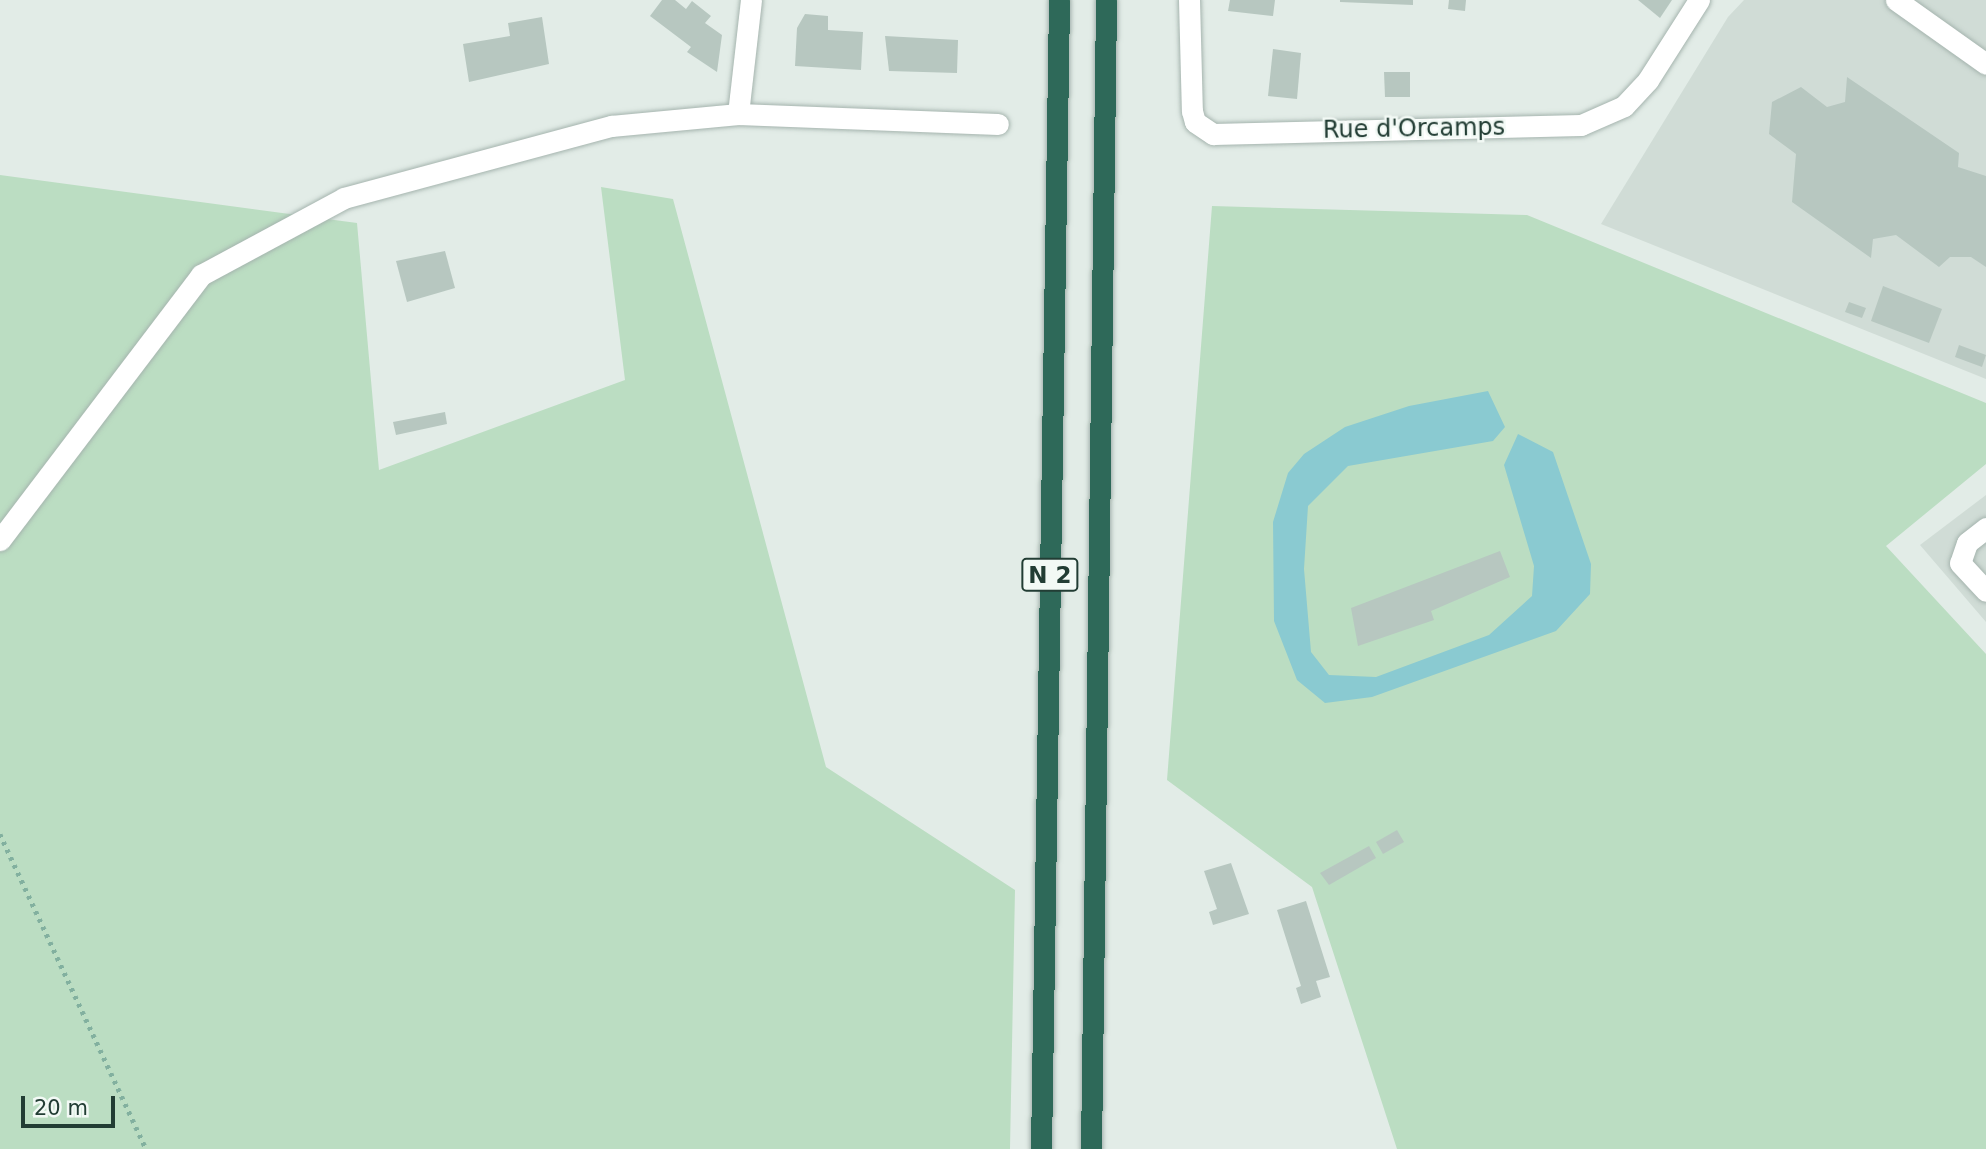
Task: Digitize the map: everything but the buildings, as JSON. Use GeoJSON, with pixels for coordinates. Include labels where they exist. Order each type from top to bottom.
{"type":"FeatureCollection","features":[{"type":"Feature","properties":{"kind":"highway","name":"N 2"},"geometry":{"type":"LineString","coordinates":[[1041,1149],[1059,0]]}},
{"type":"Feature","properties":{"kind":"highway","name":"N 2"},"geometry":{"type":"LineString","coordinates":[[1091,1149],[1106,0]]}},
{"type":"Feature","properties":{"kind":"street"},"geometry":{"type":"LineString","coordinates":[[738,114],[751,0]]}},
{"type":"Feature","properties":{"kind":"street","name":"Rue d'Orcamps"},"geometry":{"type":"LineString","coordinates":[[1189,0],[1192,111],[1195,122],[1213,134],[1581,125],[1624,106],[1648,80],[1699,0]]}},
{"type":"Feature","properties":{"kind":"street"},"geometry":{"type":"LineString","coordinates":[[1896,0],[1986,64]]}},
{"type":"Feature","properties":{"kind":"street"},"geometry":{"type":"LineString","coordinates":[[0,540],[201,275],[344,198],[611,126],[738,114],[999,124]]}},
{"type":"Feature","properties":{"kind":"street"},"geometry":{"type":"LineString","coordinates":[[1986,528],[1968,543],[1960,563],[1986,591]]}},
{"type":"Feature","properties":{"kind":"path"},"geometry":{"type":"LineString","coordinates":[[0,834],[146,1149]]}},
{"type":"Feature","properties":{"kind":"shaded area"},"geometry":{"type":"Polygon","coordinates":[[[1744,0],[1986,0],[1986,379],[1601,224],[1728,17],[1744,0]]]}},
{"type":"Feature","properties":{"kind":"shaded area"},"geometry":{"type":"Polygon","coordinates":[[[1986,495],[1986,622],[1920,545],[1986,495]]]}},
{"type":"Feature","properties":{"kind":"green space"},"geometry":{"type":"Polygon","coordinates":[[[0,175],[357,223],[379,470],[625,380],[601,187],[673,199],[826,767],[1015,890],[1010,1149],[0,1149],[0,175]]]}},
{"type":"Feature","properties":{"kind":"green space"},"geometry":{"type":"Polygon","coordinates":[[[1212,206],[1527,215],[1986,403],[1986,464],[1886,546],[1986,654],[1986,1149],[1397,1149],[1312,887],[1167,780],[1212,206]]]}},
{"type":"Feature","properties":{"kind":"water"},"geometry":{"type":"Polygon","coordinates":[[[1488,391],[1505,427],[1493,441],[1348,466],[1308,506],[1304,569],[1311,652],[1329,675],[1376,677],[1489,635],[1532,596],[1534,566],[1504,465],[1518,434],[1553,452],[1591,564],[1590,594],[1556,631],[1372,697],[1325,703],[1297,680],[1274,621],[1273,522],[1288,473],[1304,454],[1345,427],[1409,406],[1488,391]]]}}]}
